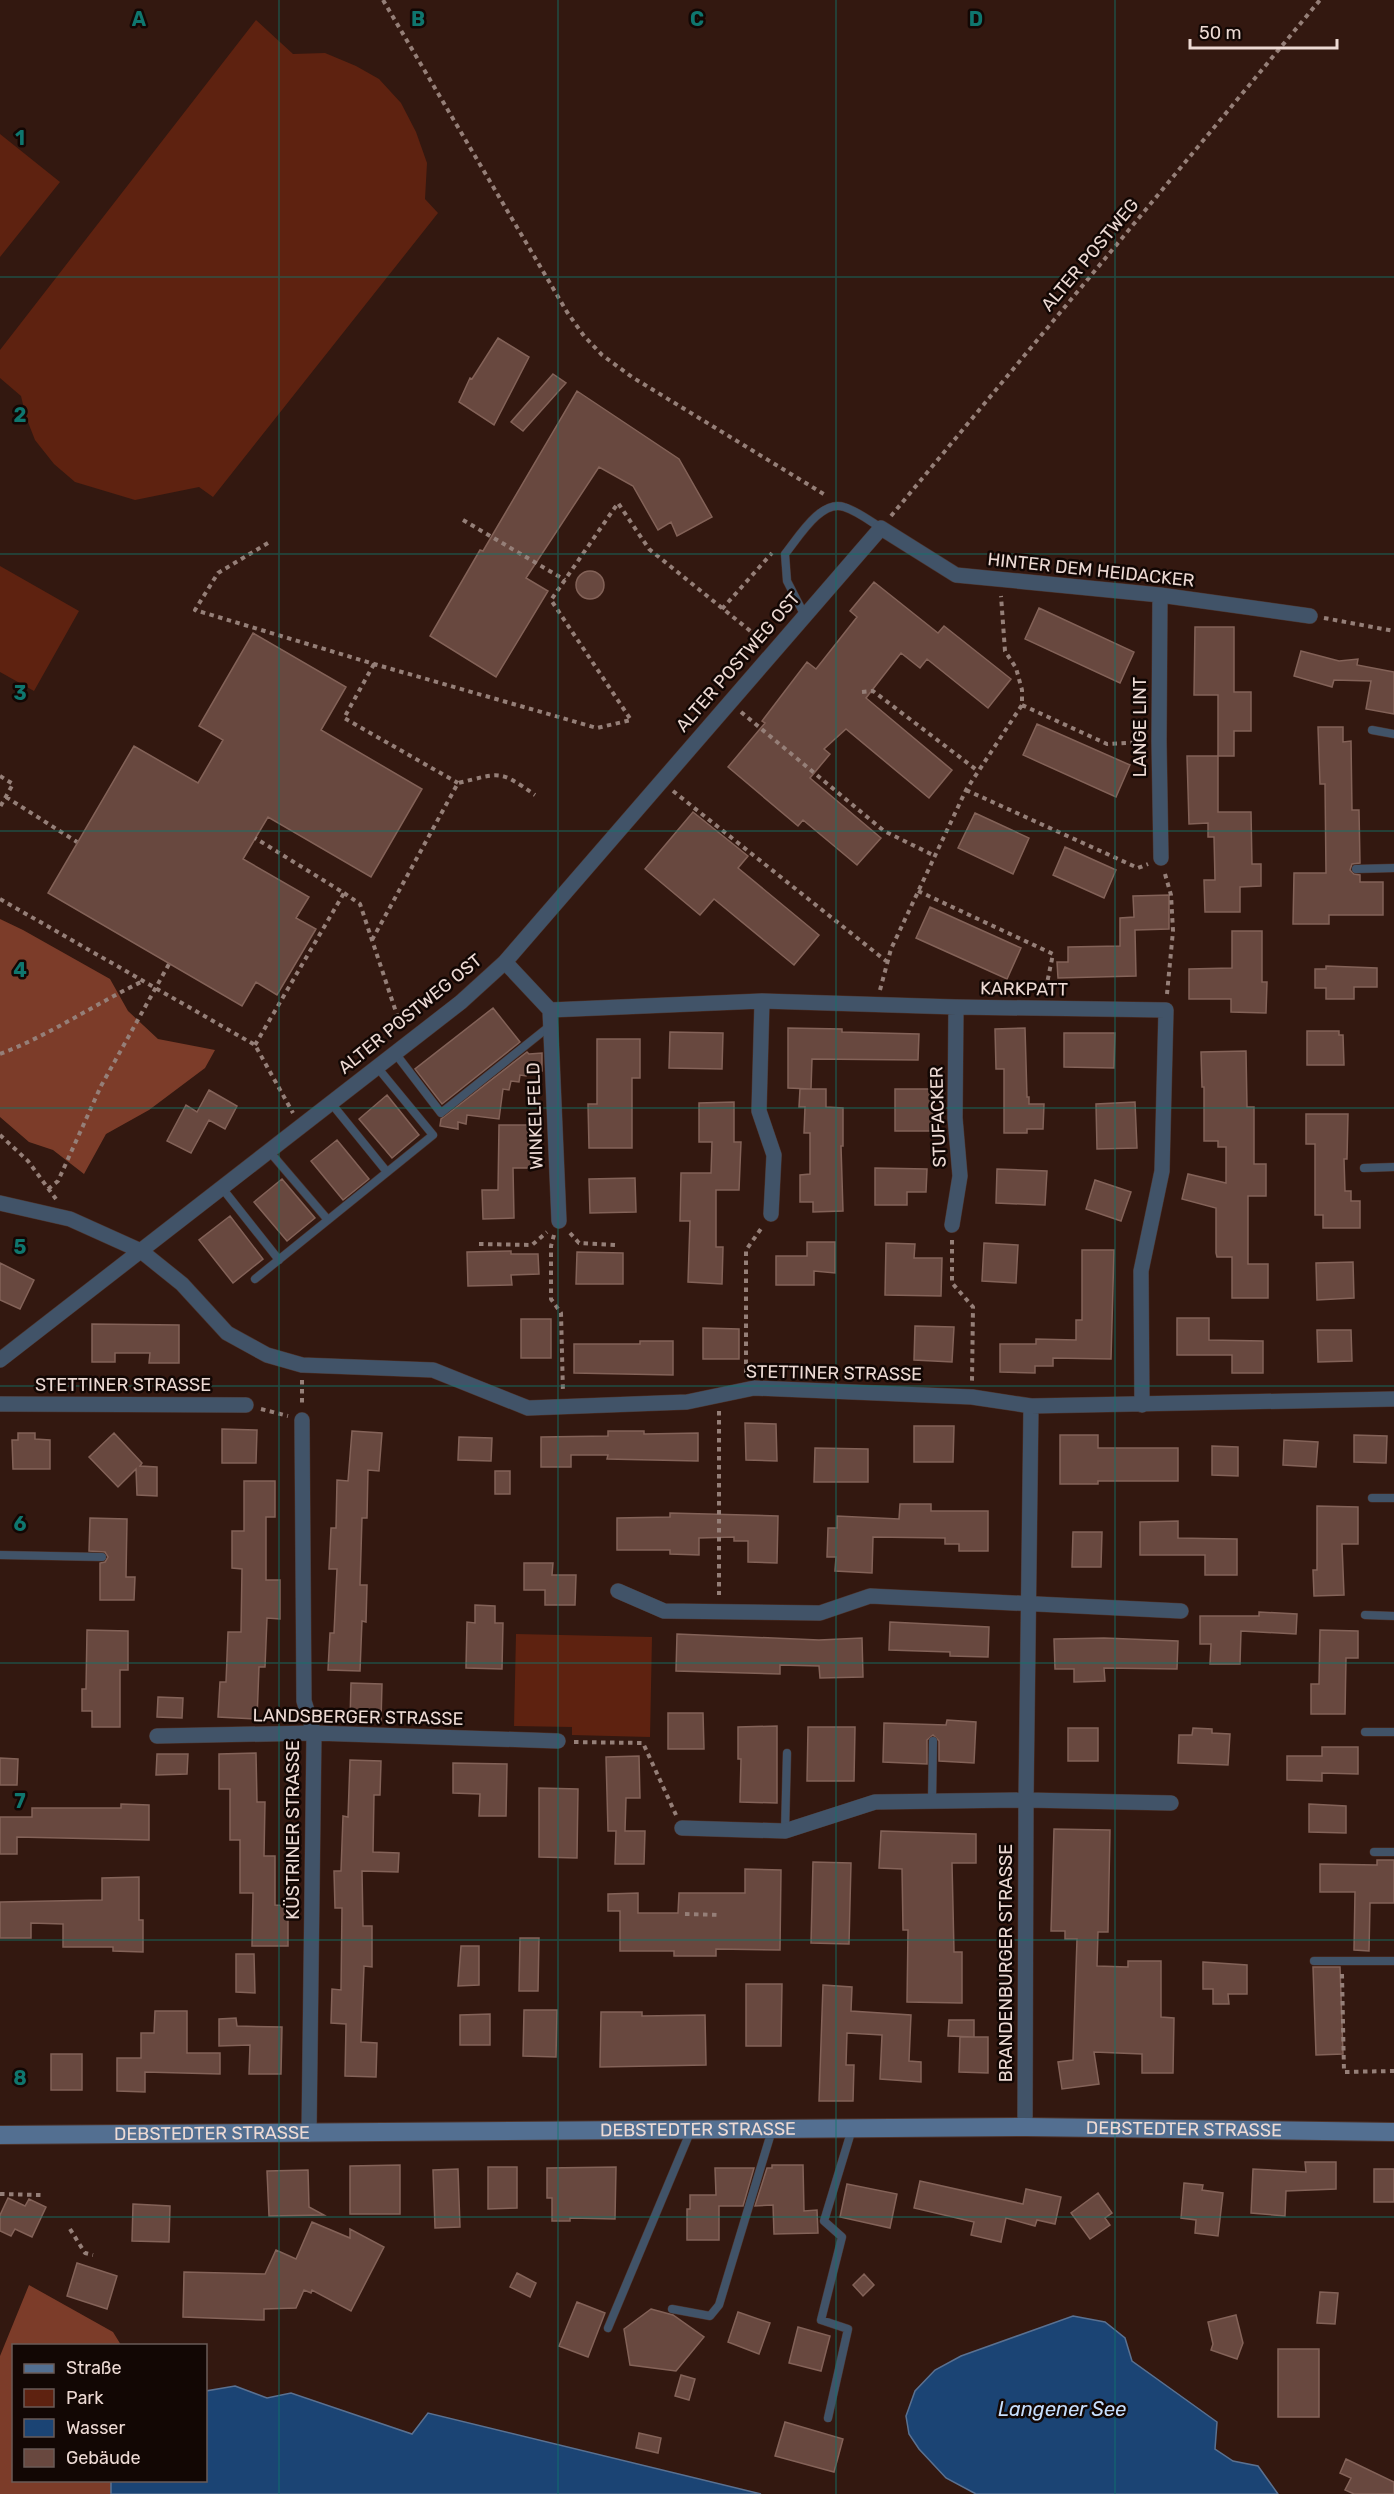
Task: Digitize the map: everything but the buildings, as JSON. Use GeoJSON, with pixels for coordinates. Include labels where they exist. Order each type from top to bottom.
{"type":"FeatureCollection","features":[{"type":"Feature","properties":{"kind":"main road","name":"DEBSTEDTER STRASSE"},"geometry":{"type":"LineString","coordinates":[[0,2135],[1025,2127],[1394,2132]]}},
{"type":"Feature","properties":{"kind":"street","name":"HINTER DEM HEIDACKER"},"geometry":{"type":"LineString","coordinates":[[881,528],[956,575],[1160,595],[1310,616]]}},
{"type":"Feature","properties":{"kind":"street","name":"ALTER POSTWEG OST"},"geometry":{"type":"LineString","coordinates":[[0,1360],[462,1002],[505,962],[804,614],[881,528]]}},
{"type":"Feature","properties":{"kind":"street","name":"LANGE LINT"},"geometry":{"type":"LineString","coordinates":[[1160,595],[1161,858]]}},
{"type":"Feature","properties":{"kind":"street"},"geometry":{"type":"LineString","coordinates":[[505,962],[551,1017]]}},
{"type":"Feature","properties":{"kind":"street"},"geometry":{"type":"LineString","coordinates":[[762,1001],[759,1111],[774,1155],[771,1214]]}},
{"type":"Feature","properties":{"kind":"street","name":"KARKPATT"},"geometry":{"type":"LineString","coordinates":[[551,1017],[762,1001],[1166,1010]]}},
{"type":"Feature","properties":{"kind":"street","name":"STUFACKER"},"geometry":{"type":"LineString","coordinates":[[952,1225],[960,1176],[955,1118],[956,1007]]}},
{"type":"Feature","properties":{"kind":"street"},"geometry":{"type":"LineString","coordinates":[[1142,1405],[1141,1271],[1162,1171],[1166,1010]]}},
{"type":"Feature","properties":{"kind":"street","name":"WINKELFELD"},"geometry":{"type":"LineString","coordinates":[[551,1017],[559,1221]]}},
{"type":"Feature","properties":{"kind":"street","name":"STETTINER STRASSE"},"geometry":{"type":"LineString","coordinates":[[0,1203],[70,1219],[141,1251],[182,1284],[227,1333],[267,1355],[302,1365],[433,1370],[528,1408],[687,1402],[746,1389],[972,1397],[1031,1406],[1394,1399]]}},
{"type":"Feature","properties":{"kind":"street","name":"STETTINER STRASSE"},"geometry":{"type":"LineString","coordinates":[[0,1404],[246,1405]]}},
{"type":"Feature","properties":{"kind":"street","name":"BRANDENBURGER STRASSE"},"geometry":{"type":"LineString","coordinates":[[1025,2127],[1027,1604],[1031,1406]]}},
{"type":"Feature","properties":{"kind":"street","name":"KÜSTRINER STRASSE"},"geometry":{"type":"LineString","coordinates":[[302,1420],[304,1701],[314,1733],[309,2134]]}},
{"type":"Feature","properties":{"kind":"street"},"geometry":{"type":"LineString","coordinates":[[618,1591],[664,1611],[820,1613],[870,1596],[1181,1611]]}},
{"type":"Feature","properties":{"kind":"street","name":"LANDSBERGER STRASSE"},"geometry":{"type":"LineString","coordinates":[[158,1736],[314,1733],[558,1742]]}},
{"type":"Feature","properties":{"kind":"street"},"geometry":{"type":"LineString","coordinates":[[682,1828],[784,1831],[875,1802],[1026,1800],[1171,1803]]}},
{"type":"Feature","properties":{"kind":"lane"},"geometry":{"type":"LineString","coordinates":[[804,614],[788,581],[785,554],[819,513],[828,508],[844,506],[881,528]]}},
{"type":"Feature","properties":{"kind":"lane"},"geometry":{"type":"LineString","coordinates":[[1372,730],[1394,734]]}},
{"type":"Feature","properties":{"kind":"lane"},"geometry":{"type":"LineString","coordinates":[[1356,869],[1394,868]]}},
{"type":"Feature","properties":{"kind":"lane"},"geometry":{"type":"LineString","coordinates":[[401,1049],[441,1113],[551,1017]]}},
{"type":"Feature","properties":{"kind":"lane"},"geometry":{"type":"LineString","coordinates":[[255,1279],[433,1135],[377,1067]]}},
{"type":"Feature","properties":{"kind":"lane"},"geometry":{"type":"LineString","coordinates":[[331,1103],[387,1172]]}},
{"type":"Feature","properties":{"kind":"lane"},"geometry":{"type":"LineString","coordinates":[[270,1151],[328,1220]]}},
{"type":"Feature","properties":{"kind":"lane"},"geometry":{"type":"LineString","coordinates":[[1364,1168],[1394,1167]]}},
{"type":"Feature","properties":{"kind":"lane"},"geometry":{"type":"LineString","coordinates":[[222,1188],[279,1260]]}},
{"type":"Feature","properties":{"kind":"lane"},"geometry":{"type":"LineString","coordinates":[[1372,1498],[1394,1498]]}},
{"type":"Feature","properties":{"kind":"lane"},"geometry":{"type":"LineString","coordinates":[[0,1555],[102,1557]]}},
{"type":"Feature","properties":{"kind":"lane"},"geometry":{"type":"LineString","coordinates":[[1365,1615],[1394,1616]]}},
{"type":"Feature","properties":{"kind":"lane"},"geometry":{"type":"LineString","coordinates":[[1365,1732],[1394,1732]]}},
{"type":"Feature","properties":{"kind":"lane"},"geometry":{"type":"LineString","coordinates":[[932,1802],[933,1741]]}},
{"type":"Feature","properties":{"kind":"lane"},"geometry":{"type":"LineString","coordinates":[[784,1831],[787,1753]]}},
{"type":"Feature","properties":{"kind":"lane"},"geometry":{"type":"LineString","coordinates":[[1374,1852],[1394,1852]]}},
{"type":"Feature","properties":{"kind":"lane"},"geometry":{"type":"LineString","coordinates":[[1314,1961],[1394,1962]]}},
{"type":"Feature","properties":{"kind":"lane"},"geometry":{"type":"LineString","coordinates":[[828,2418],[848,2329],[821,2320],[842,2237],[824,2221],[852,2129]]}},
{"type":"Feature","properties":{"kind":"lane"},"geometry":{"type":"LineString","coordinates":[[608,2328],[691,2130]]}},
{"type":"Feature","properties":{"kind":"lane"},"geometry":{"type":"LineString","coordinates":[[672,2308],[710,2316],[719,2306],[772,2130]]}},
{"type":"Feature","properties":{"kind":"path"},"geometry":{"type":"LineString","coordinates":[[383,0],[513,224],[584,336],[602,355],[632,377],[844,506]]}},
{"type":"Feature","properties":{"kind":"path","name":"ALTER POSTWEG"},"geometry":{"type":"LineString","coordinates":[[881,528],[1320,0]]}},
{"type":"Feature","properties":{"kind":"path"},"geometry":{"type":"LineString","coordinates":[[268,543],[218,573],[195,610],[597,728],[631,720],[551,600],[618,502],[649,549],[773,650]]}},
{"type":"Feature","properties":{"kind":"path"},"geometry":{"type":"LineString","coordinates":[[463,520],[565,580]]}},
{"type":"Feature","properties":{"kind":"path"},"geometry":{"type":"LineString","coordinates":[[877,1004],[886,961],[966,790],[1022,705],[1022,690],[1016,668],[1005,651],[1000,580]]}},
{"type":"Feature","properties":{"kind":"path"},"geometry":{"type":"LineString","coordinates":[[1310,616],[1394,631]]}},
{"type":"Feature","properties":{"kind":"path"},"geometry":{"type":"LineString","coordinates":[[374,664],[344,718],[458,783],[499,774],[511,778],[536,795]]}},
{"type":"Feature","properties":{"kind":"path"},"geometry":{"type":"LineString","coordinates":[[862,692],[873,691],[978,771]]}},
{"type":"Feature","properties":{"kind":"path"},"geometry":{"type":"LineString","coordinates":[[729,702],[884,831],[935,856]]}},
{"type":"Feature","properties":{"kind":"path"},"geometry":{"type":"LineString","coordinates":[[1022,705],[1107,744],[1159,741]]}},
{"type":"Feature","properties":{"kind":"path"},"geometry":{"type":"LineString","coordinates":[[0,776],[14,784],[0,807]]}},
{"type":"Feature","properties":{"kind":"path"},"geometry":{"type":"LineString","coordinates":[[660,781],[886,961]]}},
{"type":"Feature","properties":{"kind":"path"},"geometry":{"type":"LineString","coordinates":[[372,940],[458,783]]}},
{"type":"Feature","properties":{"kind":"path"},"geometry":{"type":"LineString","coordinates":[[966,790],[1138,868],[1161,858],[1171,895],[1173,931],[1166,1010]]}},
{"type":"Feature","properties":{"kind":"path"},"geometry":{"type":"LineString","coordinates":[[6,797],[77,842]]}},
{"type":"Feature","properties":{"kind":"path"},"geometry":{"type":"LineString","coordinates":[[255,838],[360,904],[401,1049]]}},
{"type":"Feature","properties":{"kind":"path"},"geometry":{"type":"LineString","coordinates":[[918,891],[1053,954],[1041,1008]]}},
{"type":"Feature","properties":{"kind":"path"},"geometry":{"type":"LineString","coordinates":[[255,1045],[344,893]]}},
{"type":"Feature","properties":{"kind":"path"},"geometry":{"type":"LineString","coordinates":[[0,899],[255,1045],[301,1127]]}},
{"type":"Feature","properties":{"kind":"path"},"geometry":{"type":"LineString","coordinates":[[48,1189],[58,1181],[101,1086],[169,964]]}},
{"type":"Feature","properties":{"kind":"path"},"geometry":{"type":"LineString","coordinates":[[0,1054],[22,1046],[102,1000],[143,981]]}},
{"type":"Feature","properties":{"kind":"path"},"geometry":{"type":"LineString","coordinates":[[0,1135],[28,1161],[70,1219]]}},
{"type":"Feature","properties":{"kind":"path"},"geometry":{"type":"LineString","coordinates":[[746,1389],[747,1250],[771,1214]]}},
{"type":"Feature","properties":{"kind":"path"},"geometry":{"type":"LineString","coordinates":[[478,1244],[532,1245],[559,1221]]}},
{"type":"Feature","properties":{"kind":"path"},"geometry":{"type":"LineString","coordinates":[[559,1221],[579,1244],[615,1245]]}},
{"type":"Feature","properties":{"kind":"path"},"geometry":{"type":"LineString","coordinates":[[559,1221],[551,1246],[551,1299],[561,1313],[563,1408]]}},
{"type":"Feature","properties":{"kind":"path"},"geometry":{"type":"LineString","coordinates":[[952,1225],[952,1283],[973,1307],[972,1397]]}},
{"type":"Feature","properties":{"kind":"path"},"geometry":{"type":"LineString","coordinates":[[246,1405],[302,1420],[302,1365]]}},
{"type":"Feature","properties":{"kind":"path"},"geometry":{"type":"LineString","coordinates":[[718,1395],[719,1611]]}},
{"type":"Feature","properties":{"kind":"path"},"geometry":{"type":"LineString","coordinates":[[558,1742],[643,1743],[682,1828]]}},
{"type":"Feature","properties":{"kind":"path"},"geometry":{"type":"LineString","coordinates":[[685,1914],[721,1915]]}},
{"type":"Feature","properties":{"kind":"path"},"geometry":{"type":"LineString","coordinates":[[1342,1961],[1344,2072],[1394,2071]]}},
{"type":"Feature","properties":{"kind":"path"},"geometry":{"type":"LineString","coordinates":[[0,2194],[41,2195]]}},
{"type":"Feature","properties":{"kind":"path"},"geometry":{"type":"LineString","coordinates":[[70,2229],[85,2253],[93,2255]]}},
{"type":"Feature","properties":{"kind":"green space"},"geometry":{"type":"Polygon","coordinates":[[[256,20],[293,54],[325,53],[379,79],[401,103],[416,132],[427,163],[425,199],[438,213],[213,497],[199,487],[135,500],[75,482],[54,464],[35,440],[21,396],[0,378],[0,350],[256,20]]]}},
{"type":"Feature","properties":{"kind":"green space"},"geometry":{"type":"Polygon","coordinates":[[[0,134],[60,182],[0,257],[0,134]]]}},
{"type":"Feature","properties":{"kind":"green space"},"geometry":{"type":"Polygon","coordinates":[[[0,566],[79,611],[34,691],[0,672],[0,566]]]}},
{"type":"Feature","properties":{"kind":"green space"},"geometry":{"type":"Polygon","coordinates":[[[516,1634],[652,1637],[650,1737],[572,1735],[572,1727],[514,1726],[516,1634]]]}},
{"type":"Feature","properties":{"kind":"shaded area"},"geometry":{"type":"Polygon","coordinates":[[[0,919],[110,979],[128,1011],[158,1039],[215,1050],[205,1068],[149,1110],[106,1134],[84,1174],[53,1150],[29,1142],[0,1117],[0,919]]]}},
{"type":"Feature","properties":{"kind":"shaded area"},"geometry":{"type":"Polygon","coordinates":[[[29,2285],[113,2332],[120,2344],[12,2344],[12,2482],[111,2482],[111,2494],[0,2494],[0,2356],[29,2285]]]}},
{"type":"Feature","properties":{"kind":"water","name":"Langener See"},"geometry":{"type":"Polygon","coordinates":[[[1073,2316],[1105,2322],[1125,2338],[1132,2361],[1217,2422],[1215,2449],[1233,2461],[1258,2466],[1278,2494],[976,2494],[946,2478],[919,2449],[909,2434],[906,2416],[915,2391],[935,2370],[961,2356],[1073,2316]]]}},
{"type":"Feature","properties":{"kind":"water"},"geometry":{"type":"Polygon","coordinates":[[[235,2386],[267,2398],[291,2393],[412,2434],[428,2413],[761,2494],[111,2494],[111,2482],[207,2482],[207,2391],[235,2386]]]}}]}
